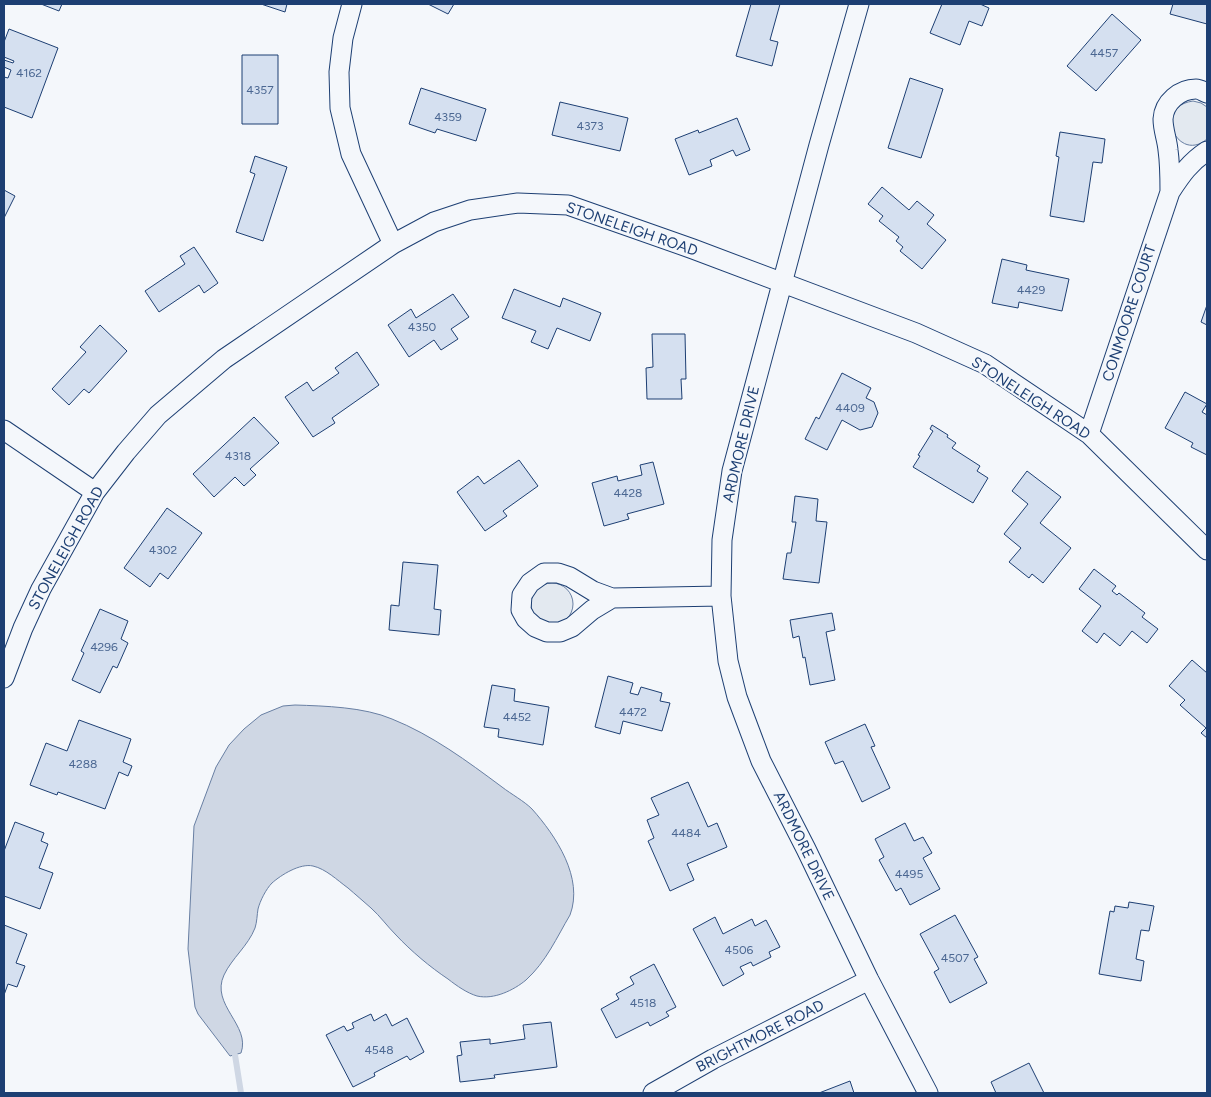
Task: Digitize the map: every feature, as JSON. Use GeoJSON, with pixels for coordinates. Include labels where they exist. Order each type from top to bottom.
{"type":"FeatureCollection","features":[{"type":"Feature","properties":{"kind":"street"},"geometry":{"type":"LineString","coordinates":[[352,4],[343,38],[339,72],[340,108],[351,154],[393,244]]}},
{"type":"Feature","properties":{"kind":"street","name":"ARDMORE DRIVE"},"geometry":{"type":"LineString","coordinates":[[859,4],[732,471],[722,540],[721,596],[728,661],[737,697],[761,761],[869,980],[928,1093]]}},
{"type":"Feature","properties":{"kind":"street","name":"CONMOORE COURT"},"geometry":{"type":"LineString","coordinates":[[1170,192],[1170,167],[1163,117],[1169,102],[1178,93],[1197,89],[1207,93]]}},
{"type":"Feature","properties":{"kind":"street","name":"CONMOORE COURT"},"geometry":{"type":"LineString","coordinates":[[1089,434],[1170,192],[1184,171],[1207,151]]}},
{"type":"Feature","properties":{"kind":"street","name":"STONELEIGH ROAD"},"geometry":{"type":"LineString","coordinates":[[4,678],[23,628],[41,589],[95,492],[158,415],[224,359],[393,244],[434,222],[470,210],[518,202],[568,205],[693,249],[916,333],[985,364],[1089,434],[1207,550]]}},
{"type":"Feature","properties":{"kind":"street"},"geometry":{"type":"LineString","coordinates":[[4,430],[95,492]]}},
{"type":"Feature","properties":{"kind":"street"},"geometry":{"type":"LineString","coordinates":[[612,598],[721,596]]}},
{"type":"Feature","properties":{"kind":"street","name":"BRIGHTMORE ROAD"},"geometry":{"type":"LineString","coordinates":[[653,1093],[713,1059],[869,980]]}},
{"type":"Feature","properties":{"kind":"shaded area"},"geometry":{"type":"Polygon","coordinates":[[[1193,101],[1207,107],[1207,139],[1196,145],[1187,144],[1179,140],[1173,132],[1171,122],[1173,113],[1180,105],[1193,101]]]}},
{"type":"Feature","properties":{"kind":"shaded area"},"geometry":{"type":"Polygon","coordinates":[[[556,583],[564,586],[570,592],[573,604],[570,616],[564,622],[548,625],[540,622],[534,616],[531,600],[534,592],[540,586],[556,583]]]}},
{"type":"Feature","properties":{"kind":"shaded area"},"geometry":{"type":"Polygon","coordinates":[[[295,705],[369,712],[407,725],[462,758],[532,809],[550,832],[565,858],[573,887],[573,901],[570,915],[551,949],[526,980],[510,991],[490,997],[477,996],[470,993],[421,958],[374,911],[336,878],[318,867],[302,866],[280,877],[268,888],[259,906],[256,926],[252,934],[224,975],[221,986],[222,996],[241,1033],[243,1043],[241,1053],[230,1056],[198,1014],[195,1007],[188,949],[194,826],[216,767],[229,745],[261,715],[283,706],[295,705]]]}},
{"type":"Feature","properties":{"kind":"building"},"geometry":{"type":"Polygon","coordinates":[[[41,4],[62,4],[59,11],[41,4]]]}},
{"type":"Feature","properties":{"kind":"building"},"geometry":{"type":"Polygon","coordinates":[[[261,4],[287,4],[285,12],[261,4]]]}},
{"type":"Feature","properties":{"kind":"building"},"geometry":{"type":"Polygon","coordinates":[[[428,4],[454,4],[448,14],[428,4]]]}},
{"type":"Feature","properties":{"kind":"building"},"geometry":{"type":"Polygon","coordinates":[[[751,4],[780,4],[770,40],[778,42],[772,66],[736,56],[751,4]]]}},
{"type":"Feature","properties":{"kind":"building"},"geometry":{"type":"Polygon","coordinates":[[[942,4],[980,4],[989,8],[982,26],[969,21],[960,45],[930,33],[942,4]]]}},
{"type":"Feature","properties":{"kind":"building"},"geometry":{"type":"Polygon","coordinates":[[[1173,4],[1207,4],[1207,24],[1170,14],[1173,4]]]}},
{"type":"Feature","properties":{"kind":"building"},"geometry":{"type":"Polygon","coordinates":[[[1112,14],[1141,40],[1096,91],[1067,66],[1112,14]]]}},
{"type":"Feature","properties":{"kind":"building"},"geometry":{"type":"Polygon","coordinates":[[[9,29],[58,48],[32,118],[4,107],[4,77],[8,78],[11,70],[4,67],[4,60],[13,63],[14,61],[4,57],[4,42],[9,29]]]}},
{"type":"Feature","properties":{"kind":"building"},"geometry":{"type":"Polygon","coordinates":[[[242,55],[278,55],[278,124],[242,124],[242,55]]]}},
{"type":"Feature","properties":{"kind":"building"},"geometry":{"type":"Polygon","coordinates":[[[910,78],[943,89],[921,158],[888,148],[910,78]]]}},
{"type":"Feature","properties":{"kind":"building"},"geometry":{"type":"Polygon","coordinates":[[[421,88],[486,109],[476,141],[437,129],[435,133],[409,124],[421,88]]]}},
{"type":"Feature","properties":{"kind":"building"},"geometry":{"type":"Polygon","coordinates":[[[560,102],[628,118],[620,151],[552,135],[560,102]]]}},
{"type":"Feature","properties":{"kind":"building"},"geometry":{"type":"Polygon","coordinates":[[[737,118],[750,150],[736,156],[733,150],[710,160],[712,166],[689,175],[675,139],[698,130],[699,133],[737,118]]]}},
{"type":"Feature","properties":{"kind":"building"},"geometry":{"type":"Polygon","coordinates":[[[1060,132],[1105,139],[1102,163],[1093,162],[1084,222],[1050,216],[1059,157],[1056,156],[1060,132]]]}},
{"type":"Feature","properties":{"kind":"building"},"geometry":{"type":"Polygon","coordinates":[[[255,156],[287,167],[263,241],[236,232],[255,174],[250,172],[255,156]]]}},
{"type":"Feature","properties":{"kind":"building"},"geometry":{"type":"Polygon","coordinates":[[[882,187],[909,210],[917,201],[934,215],[927,224],[946,240],[922,269],[900,251],[903,247],[896,241],[899,237],[879,221],[883,216],[868,204],[882,187]]]}},
{"type":"Feature","properties":{"kind":"building"},"geometry":{"type":"Polygon","coordinates":[[[4,190],[15,196],[4,218],[4,190]]]}},
{"type":"Feature","properties":{"kind":"building"},"geometry":{"type":"Polygon","coordinates":[[[194,247],[218,283],[204,293],[199,285],[159,312],[145,291],[185,264],[180,256],[194,247]]]}},
{"type":"Feature","properties":{"kind":"building"},"geometry":{"type":"Polygon","coordinates":[[[1002,259],[1027,265],[1026,270],[1069,279],[1062,311],[1019,302],[1018,308],[992,303],[1002,259]]]}},
{"type":"Feature","properties":{"kind":"building"},"geometry":{"type":"Polygon","coordinates":[[[514,289],[560,307],[563,298],[601,313],[590,341],[557,328],[548,349],[531,342],[536,331],[502,318],[514,289]]]}},
{"type":"Feature","properties":{"kind":"building"},"geometry":{"type":"Polygon","coordinates":[[[453,294],[469,317],[451,329],[458,339],[441,350],[434,340],[409,357],[388,325],[411,309],[416,318],[453,294]]]}},
{"type":"Feature","properties":{"kind":"building"},"geometry":{"type":"Polygon","coordinates":[[[1207,305],[1207,325],[1201,322],[1207,305]]]}},
{"type":"Feature","properties":{"kind":"building"},"geometry":{"type":"Polygon","coordinates":[[[100,325],[127,351],[89,393],[84,389],[69,405],[52,389],[86,352],[80,347],[100,325]]]}},
{"type":"Feature","properties":{"kind":"building"},"geometry":{"type":"Polygon","coordinates":[[[652,334],[685,334],[686,379],[681,379],[682,399],[647,399],[646,368],[653,367],[652,334]]]}},
{"type":"Feature","properties":{"kind":"building"},"geometry":{"type":"Polygon","coordinates":[[[357,352],[379,385],[332,418],[335,423],[313,437],[285,397],[307,382],[313,391],[339,373],[335,368],[357,352]]]}},
{"type":"Feature","properties":{"kind":"building"},"geometry":{"type":"Polygon","coordinates":[[[842,373],[871,388],[866,398],[874,402],[878,413],[872,427],[860,430],[842,420],[827,450],[805,439],[816,417],[819,419],[842,373]]]}},
{"type":"Feature","properties":{"kind":"building"},"geometry":{"type":"Polygon","coordinates":[[[1185,392],[1207,404],[1202,412],[1207,415],[1207,455],[1191,447],[1193,443],[1165,428],[1185,392]]]}},
{"type":"Feature","properties":{"kind":"building"},"geometry":{"type":"Polygon","coordinates":[[[254,417],[279,443],[250,469],[256,475],[244,486],[235,477],[214,497],[193,474],[254,417]]]}},
{"type":"Feature","properties":{"kind":"building"},"geometry":{"type":"Polygon","coordinates":[[[932,425],[948,435],[947,437],[956,443],[952,448],[980,466],[977,471],[988,478],[973,503],[913,467],[933,431],[930,429],[932,425]]]}},
{"type":"Feature","properties":{"kind":"building"},"geometry":{"type":"Polygon","coordinates":[[[519,460],[538,486],[503,511],[507,516],[485,531],[457,492],[478,476],[484,484],[519,460]]]}},
{"type":"Feature","properties":{"kind":"building"},"geometry":{"type":"Polygon","coordinates":[[[653,462],[664,504],[627,514],[629,519],[604,526],[592,483],[617,476],[618,481],[642,475],[640,465],[653,462]]]}},
{"type":"Feature","properties":{"kind":"building"},"geometry":{"type":"Polygon","coordinates":[[[1027,471],[1061,497],[1040,523],[1071,548],[1043,583],[1032,574],[1029,578],[1009,562],[1021,548],[1004,534],[1028,504],[1012,491],[1027,471]]]}},
{"type":"Feature","properties":{"kind":"building"},"geometry":{"type":"Polygon","coordinates":[[[795,496],[818,499],[816,521],[827,522],[819,583],[783,579],[787,553],[791,553],[796,522],[792,522],[795,496]]]}},
{"type":"Feature","properties":{"kind":"building"},"geometry":{"type":"Polygon","coordinates":[[[167,508],[202,533],[168,579],[160,573],[150,587],[124,568],[167,508]]]}},
{"type":"Feature","properties":{"kind":"building"},"geometry":{"type":"Polygon","coordinates":[[[403,562],[438,565],[434,609],[441,610],[439,635],[389,630],[391,605],[399,606],[403,562]]]}},
{"type":"Feature","properties":{"kind":"building"},"geometry":{"type":"Polygon","coordinates":[[[1094,569],[1116,586],[1112,591],[1117,595],[1119,593],[1145,613],[1142,617],[1158,629],[1147,643],[1132,631],[1120,646],[1104,633],[1097,643],[1082,631],[1101,606],[1079,589],[1094,569]]]}},
{"type":"Feature","properties":{"kind":"building"},"geometry":{"type":"Polygon","coordinates":[[[100,609],[128,621],[121,639],[128,643],[117,668],[113,666],[100,693],[72,680],[84,653],[81,651],[100,609]]]}},
{"type":"Feature","properties":{"kind":"building"},"geometry":{"type":"Polygon","coordinates":[[[832,613],[835,630],[826,632],[835,680],[810,685],[799,636],[793,638],[790,620],[832,613]]]}},
{"type":"Feature","properties":{"kind":"building"},"geometry":{"type":"Polygon","coordinates":[[[1192,660],[1207,673],[1207,738],[1201,733],[1206,728],[1180,705],[1185,700],[1169,686],[1192,660]]]}},
{"type":"Feature","properties":{"kind":"building"},"geometry":{"type":"Polygon","coordinates":[[[608,676],[633,683],[630,693],[638,695],[641,687],[662,693],[660,701],[670,703],[662,731],[623,721],[620,734],[595,727],[608,676]]]}},
{"type":"Feature","properties":{"kind":"building"},"geometry":{"type":"Polygon","coordinates":[[[492,685],[515,689],[514,701],[549,707],[543,745],[498,737],[499,729],[484,727],[492,685]]]}},
{"type":"Feature","properties":{"kind":"building"},"geometry":{"type":"Polygon","coordinates":[[[79,720],[131,739],[123,762],[132,766],[128,776],[119,772],[105,809],[58,792],[57,795],[30,785],[46,743],[67,751],[79,720]]]}},
{"type":"Feature","properties":{"kind":"building"},"geometry":{"type":"Polygon","coordinates":[[[865,724],[875,746],[871,747],[890,788],[862,802],[843,761],[835,764],[825,742],[865,724]]]}},
{"type":"Feature","properties":{"kind":"building"},"geometry":{"type":"Polygon","coordinates":[[[688,782],[708,827],[717,823],[727,847],[687,864],[694,880],[670,891],[648,841],[654,838],[647,820],[659,815],[651,798],[688,782]]]}},
{"type":"Feature","properties":{"kind":"building"},"geometry":{"type":"Polygon","coordinates":[[[15,822],[44,833],[41,841],[48,844],[39,868],[53,873],[40,909],[4,896],[4,851],[15,822]]]}},
{"type":"Feature","properties":{"kind":"building"},"geometry":{"type":"Polygon","coordinates":[[[905,823],[914,841],[923,837],[932,853],[923,858],[940,889],[910,905],[901,888],[896,891],[879,860],[884,857],[875,839],[905,823]]]}},
{"type":"Feature","properties":{"kind":"building"},"geometry":{"type":"Polygon","coordinates":[[[1129,902],[1154,906],[1149,931],[1141,930],[1136,959],[1144,961],[1141,981],[1099,974],[1110,911],[1114,912],[1115,906],[1128,908],[1129,902]]]}},
{"type":"Feature","properties":{"kind":"building"},"geometry":{"type":"Polygon","coordinates":[[[955,915],[978,957],[974,959],[987,983],[950,1003],[934,972],[939,969],[920,934],[955,915]]]}},
{"type":"Feature","properties":{"kind":"building"},"geometry":{"type":"Polygon","coordinates":[[[715,917],[723,934],[752,919],[755,926],[766,920],[780,947],[769,952],[771,957],[753,966],[751,962],[740,967],[744,974],[723,986],[693,929],[715,917]]]}},
{"type":"Feature","properties":{"kind":"building"},"geometry":{"type":"Polygon","coordinates":[[[4,925],[27,934],[16,963],[25,966],[17,987],[8,984],[4,995],[4,925]]]}},
{"type":"Feature","properties":{"kind":"building"},"geometry":{"type":"Polygon","coordinates":[[[654,964],[676,1007],[666,1012],[669,1016],[650,1026],[648,1022],[616,1038],[601,1009],[619,999],[616,994],[634,984],[630,977],[654,964]]]}},
{"type":"Feature","properties":{"kind":"building"},"geometry":{"type":"Polygon","coordinates":[[[371,1014],[374,1021],[386,1014],[392,1026],[407,1018],[424,1052],[410,1060],[407,1056],[374,1073],[375,1076],[353,1087],[326,1035],[344,1026],[347,1031],[354,1028],[352,1023],[371,1014]]]}},
{"type":"Feature","properties":{"kind":"building"},"geometry":{"type":"Polygon","coordinates":[[[551,1022],[557,1067],[494,1075],[495,1078],[460,1082],[457,1056],[462,1055],[460,1042],[490,1039],[490,1044],[525,1039],[523,1025],[551,1022]]]}},
{"type":"Feature","properties":{"kind":"building"},"geometry":{"type":"Polygon","coordinates":[[[1029,1063],[1044,1093],[996,1093],[991,1082],[1029,1063]]]}},
{"type":"Feature","properties":{"kind":"building"},"geometry":{"type":"Polygon","coordinates":[[[850,1081],[854,1093],[819,1093],[850,1081]]]}},
{"type":"Feature","properties":{"kind":"waterway"},"geometry":{"type":"LineString","coordinates":[[235,1055],[241,1093]]}}]}
